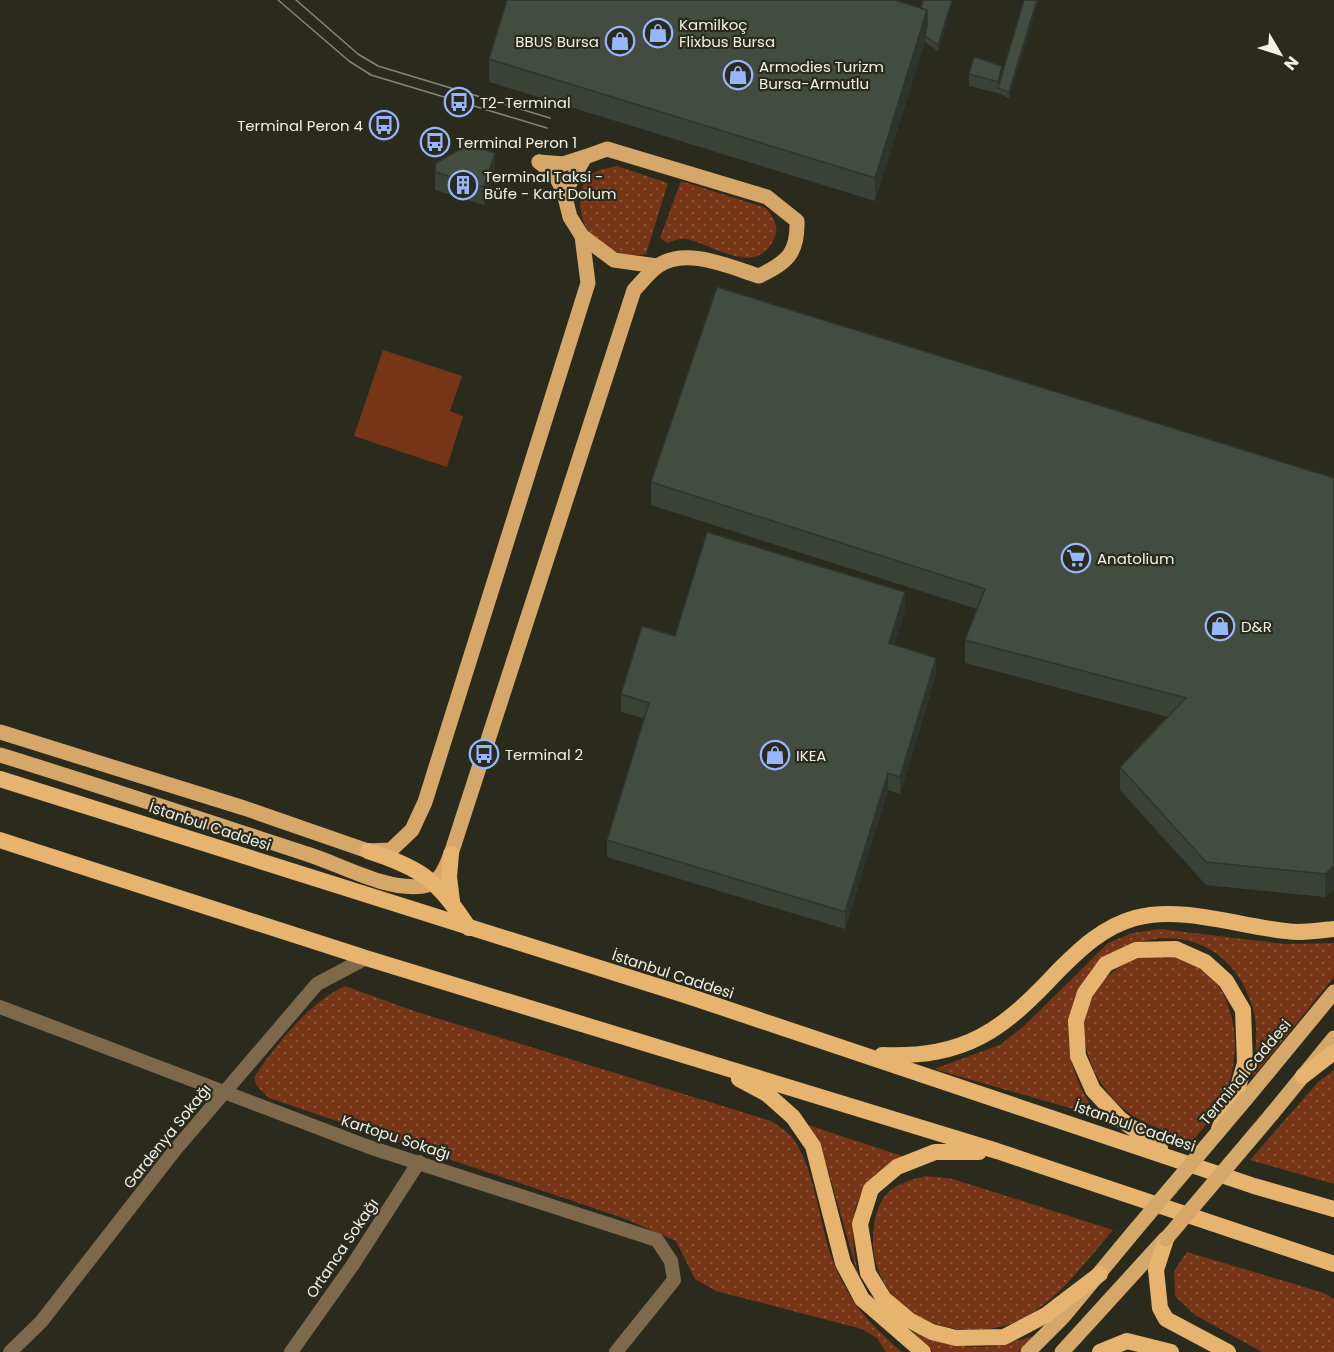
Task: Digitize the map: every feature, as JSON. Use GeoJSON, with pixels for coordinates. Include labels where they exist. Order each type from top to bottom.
{"type":"FeatureCollection","features":[{"type":"Feature","properties":{"kind":"highway","name":"İstanbul Caddesi"},"geometry":{"type":"LineString","coordinates":[[0,779],[685,995],[1254,1186],[1334,1209]]}},
{"type":"Feature","properties":{"kind":"highway"},"geometry":{"type":"LineString","coordinates":[[0,840],[366,958],[997,1151],[1334,1264]]}},
{"type":"Feature","properties":{"kind":"highway"},"geometry":{"type":"LineString","coordinates":[[368,851],[408,866],[434,883],[452,902],[469,928]]}},
{"type":"Feature","properties":{"kind":"highway"},"geometry":{"type":"LineString","coordinates":[[452,854],[448,877],[452,902]]}},
{"type":"Feature","properties":{"kind":"highway"},"geometry":{"type":"LineString","coordinates":[[860,1054],[911,1056],[938,1053],[966,1044],[995,1029],[1023,1006],[1076,952],[1098,934],[1135,918],[1159,915],[1183,916],[1298,932],[1334,929]]}},
{"type":"Feature","properties":{"kind":"highway"},"geometry":{"type":"LineString","coordinates":[[1173,1158],[1120,1119],[1093,1090],[1078,1056],[1076,1021],[1085,993],[1106,964],[1136,951],[1176,949],[1205,962],[1226,981],[1243,1010],[1245,1063],[1241,1094],[1216,1134]]}},
{"type":"Feature","properties":{"kind":"highway"},"geometry":{"type":"LineString","coordinates":[[1303,1076],[1334,1052]]}},
{"type":"Feature","properties":{"kind":"highway"},"geometry":{"type":"LineString","coordinates":[[701,1059],[767,1094],[793,1117],[813,1146],[843,1263],[862,1299],[922,1352]]}},
{"type":"Feature","properties":{"kind":"highway"},"geometry":{"type":"LineString","coordinates":[[997,1151],[935,1152],[897,1167],[871,1189],[860,1224],[868,1273],[884,1299],[909,1320],[932,1332],[956,1338],[1004,1337],[1046,1315],[1100,1274]]}},
{"type":"Feature","properties":{"kind":"highway"},"geometry":{"type":"LineString","coordinates":[[1254,1186],[1334,1201]]}},
{"type":"Feature","properties":{"kind":"highway"},"geometry":{"type":"LineString","coordinates":[[1211,1224],[1334,1275]]}},
{"type":"Feature","properties":{"kind":"highway"},"geometry":{"type":"LineString","coordinates":[[1166,1239],[1156,1270],[1160,1308],[1166,1319],[1228,1352]]}},
{"type":"Feature","properties":{"kind":"highway"},"geometry":{"type":"LineString","coordinates":[[1100,1352],[1127,1341],[1171,1352]]}},
{"type":"Feature","properties":{"kind":"main road"},"geometry":{"type":"LineString","coordinates":[[608,149],[767,197],[797,221],[798,242],[790,256],[777,267],[759,276],[704,260],[681,258],[657,266],[614,260],[598,251],[582,236],[570,217],[564,193],[555,174],[539,162],[563,164],[585,157],[608,149]]}},
{"type":"Feature","properties":{"kind":"main road"},"geometry":{"type":"LineString","coordinates":[[564,193],[585,157]]}},
{"type":"Feature","properties":{"kind":"main road"},"geometry":{"type":"LineString","coordinates":[[0,732],[244,808],[368,851],[391,850],[412,830],[425,802],[588,283],[582,236]]}},
{"type":"Feature","properties":{"kind":"main road"},"geometry":{"type":"LineString","coordinates":[[0,755],[315,857],[382,881],[411,887],[434,883],[445,870],[452,854],[634,290],[657,266]]}},
{"type":"Feature","properties":{"kind":"main road","name":"Terminal Caddesi"},"geometry":{"type":"LineString","coordinates":[[1241,1094],[1334,992]]}},
{"type":"Feature","properties":{"kind":"main road"},"geometry":{"type":"LineString","coordinates":[[1062,1352],[1166,1239],[1334,1038]]}},
{"type":"Feature","properties":{"kind":"main road","name":"Terminal Caddesi"},"geometry":{"type":"LineString","coordinates":[[1028,1352],[1100,1274],[1216,1134]]}},
{"type":"Feature","properties":{"kind":"street","name":"Gardenya Sokağı"},"geometry":{"type":"LineString","coordinates":[[10,1352],[41,1322],[175,1150],[317,984],[366,958]]}},
{"type":"Feature","properties":{"kind":"street","name":"Kartopu Sokağı"},"geometry":{"type":"LineString","coordinates":[[0,1007],[369,1147],[657,1240],[671,1261],[674,1280],[616,1352]]}},
{"type":"Feature","properties":{"kind":"street","name":"Ortanca Sokağı"},"geometry":{"type":"LineString","coordinates":[[291,1352],[352,1266],[419,1162]]}},
{"type":"Feature","properties":{"kind":"shaded area"},"geometry":{"type":"Polygon","coordinates":[[[617,166],[668,183],[646,254],[625,254],[599,244],[589,232],[582,215],[581,195],[588,178],[595,172],[617,166]]]}},
{"type":"Feature","properties":{"kind":"shaded area"},"geometry":{"type":"Polygon","coordinates":[[[681,181],[766,208],[776,224],[773,241],[765,251],[755,257],[744,258],[686,239],[667,243],[660,238],[681,181]]]}},
{"type":"Feature","properties":{"kind":"shaded area"},"geometry":{"type":"Polygon","coordinates":[[[383,350],[462,376],[450,411],[463,416],[447,467],[354,436],[383,350]]]}},
{"type":"Feature","properties":{"kind":"shaded area"},"geometry":{"type":"Polygon","coordinates":[[[1161,929],[1285,944],[1334,943],[1334,977],[1253,1077],[1256,1043],[1255,1017],[1235,971],[1208,948],[1175,939],[1142,942],[1111,956],[1086,980],[1071,1012],[1070,1052],[1074,1070],[1085,1095],[1101,1117],[934,1069],[1000,1045],[1024,1026],[1108,943],[1132,933],[1161,929]]]}},
{"type":"Feature","properties":{"kind":"shaded area"},"geometry":{"type":"Polygon","coordinates":[[[1176,954],[1205,969],[1219,986],[1227,1002],[1235,1038],[1231,1076],[1225,1093],[1214,1113],[1192,1142],[1142,1121],[1116,1102],[1101,1083],[1091,1063],[1085,1043],[1085,1023],[1089,1004],[1099,986],[1114,971],[1140,957],[1176,954]]]}},
{"type":"Feature","properties":{"kind":"shaded area"},"geometry":{"type":"Polygon","coordinates":[[[345,986],[417,1012],[771,1121],[790,1135],[805,1162],[816,1195],[828,1247],[846,1289],[861,1311],[902,1352],[886,1352],[877,1338],[862,1329],[716,1291],[695,1279],[676,1241],[626,1219],[269,1098],[257,1086],[254,1077],[283,1038],[306,1014],[331,993],[345,986]]]}},
{"type":"Feature","properties":{"kind":"shaded area"},"geometry":{"type":"Polygon","coordinates":[[[1334,1070],[1334,1184],[1250,1160],[1318,1082],[1334,1070]]]}},
{"type":"Feature","properties":{"kind":"shaded area"},"geometry":{"type":"Polygon","coordinates":[[[805,1124],[905,1157],[873,1177],[858,1199],[853,1236],[858,1275],[823,1153],[805,1124]]]}},
{"type":"Feature","properties":{"kind":"shaded area"},"geometry":{"type":"Polygon","coordinates":[[[927,1176],[953,1179],[1113,1230],[1064,1287],[1029,1315],[1005,1325],[979,1330],[954,1328],[929,1321],[908,1309],[890,1292],[878,1270],[873,1243],[875,1218],[886,1195],[900,1185],[927,1176]]]}},
{"type":"Feature","properties":{"kind":"shaded area"},"geometry":{"type":"Polygon","coordinates":[[[1187,1252],[1324,1293],[1334,1299],[1334,1352],[1262,1352],[1195,1315],[1175,1296],[1174,1271],[1187,1252]]]}},
{"type":"Feature","properties":{"kind":"shaded area"},"geometry":{"type":"Polygon","coordinates":[[[913,1332],[946,1343],[974,1347],[1018,1341],[1036,1335],[1018,1352],[933,1352],[913,1332]]]}},
{"type":"Feature","properties":{"kind":"building"},"geometry":{"type":"Polygon","coordinates":[[[507,0],[895,0],[927,10],[875,178],[489,59],[507,0]]]}},
{"type":"Feature","properties":{"kind":"building"},"geometry":{"type":"Polygon","coordinates":[[[923,0],[952,0],[938,45],[925,36],[927,10],[921,8],[923,0]]]}},
{"type":"Feature","properties":{"kind":"building"},"geometry":{"type":"Polygon","coordinates":[[[1024,0],[1037,0],[1009,92],[998,88],[1024,0]]]}},
{"type":"Feature","properties":{"kind":"building"},"geometry":{"type":"Polygon","coordinates":[[[974,57],[1002,66],[998,82],[969,74],[974,57]]]}},
{"type":"Feature","properties":{"kind":"building"},"geometry":{"type":"Polygon","coordinates":[[[469,144],[495,153],[484,187],[435,172],[436,163],[469,144]]]}},
{"type":"Feature","properties":{"kind":"building","name":"Anatolium"},"geometry":{"type":"Polygon","coordinates":[[[717,287],[1334,478],[1334,866],[1325,874],[1206,862],[1120,767],[1186,698],[965,640],[985,589],[651,482],[717,287]]]}},
{"type":"Feature","properties":{"kind":"building","name":"IKEA"},"geometry":{"type":"Polygon","coordinates":[[[707,532],[905,592],[889,643],[936,658],[900,777],[888,773],[845,912],[607,840],[649,703],[621,694],[642,626],[675,636],[707,532]]]}},
{"type":"Feature","properties":{"kind":"tram line"},"geometry":{"type":"LineString","coordinates":[[278,0],[349,61],[371,75],[547,128]]}},
{"type":"Feature","properties":{"kind":"tram line"},"geometry":{"type":"LineString","coordinates":[[296,0],[358,54],[378,66],[550,118]]}},
{"type":"Feature","properties":{"kind":"place","name":"Kamilkoç Flixbus Bursa"},"geometry":{"type":"Point","coordinates":[658,33]}},
{"type":"Feature","properties":{"kind":"place","name":"BBUS Bursa"},"geometry":{"type":"Point","coordinates":[620,41]}},
{"type":"Feature","properties":{"kind":"place","name":"Armodies Turizm Bursa-Armutlu"},"geometry":{"type":"Point","coordinates":[738,75]}},
{"type":"Feature","properties":{"kind":"place","name":"T2-Terminal"},"geometry":{"type":"Point","coordinates":[459,102]}},
{"type":"Feature","properties":{"kind":"place","name":"Terminal Peron 4"},"geometry":{"type":"Point","coordinates":[384,125]}},
{"type":"Feature","properties":{"kind":"place","name":"Terminal Peron 1"},"geometry":{"type":"Point","coordinates":[435,142]}},
{"type":"Feature","properties":{"kind":"place","name":"Terminal Taksi - Büfe - Kart Dolum"},"geometry":{"type":"Point","coordinates":[463,185]}},
{"type":"Feature","properties":{"kind":"place","name":"Anatolium"},"geometry":{"type":"Point","coordinates":[1076,558]}},
{"type":"Feature","properties":{"kind":"place","name":"D&R"},"geometry":{"type":"Point","coordinates":[1220,626]}},
{"type":"Feature","properties":{"kind":"place","name":"Terminal 2"},"geometry":{"type":"Point","coordinates":[484,754]}},
{"type":"Feature","properties":{"kind":"place","name":"IKEA"},"geometry":{"type":"Point","coordinates":[775,755]}}]}
